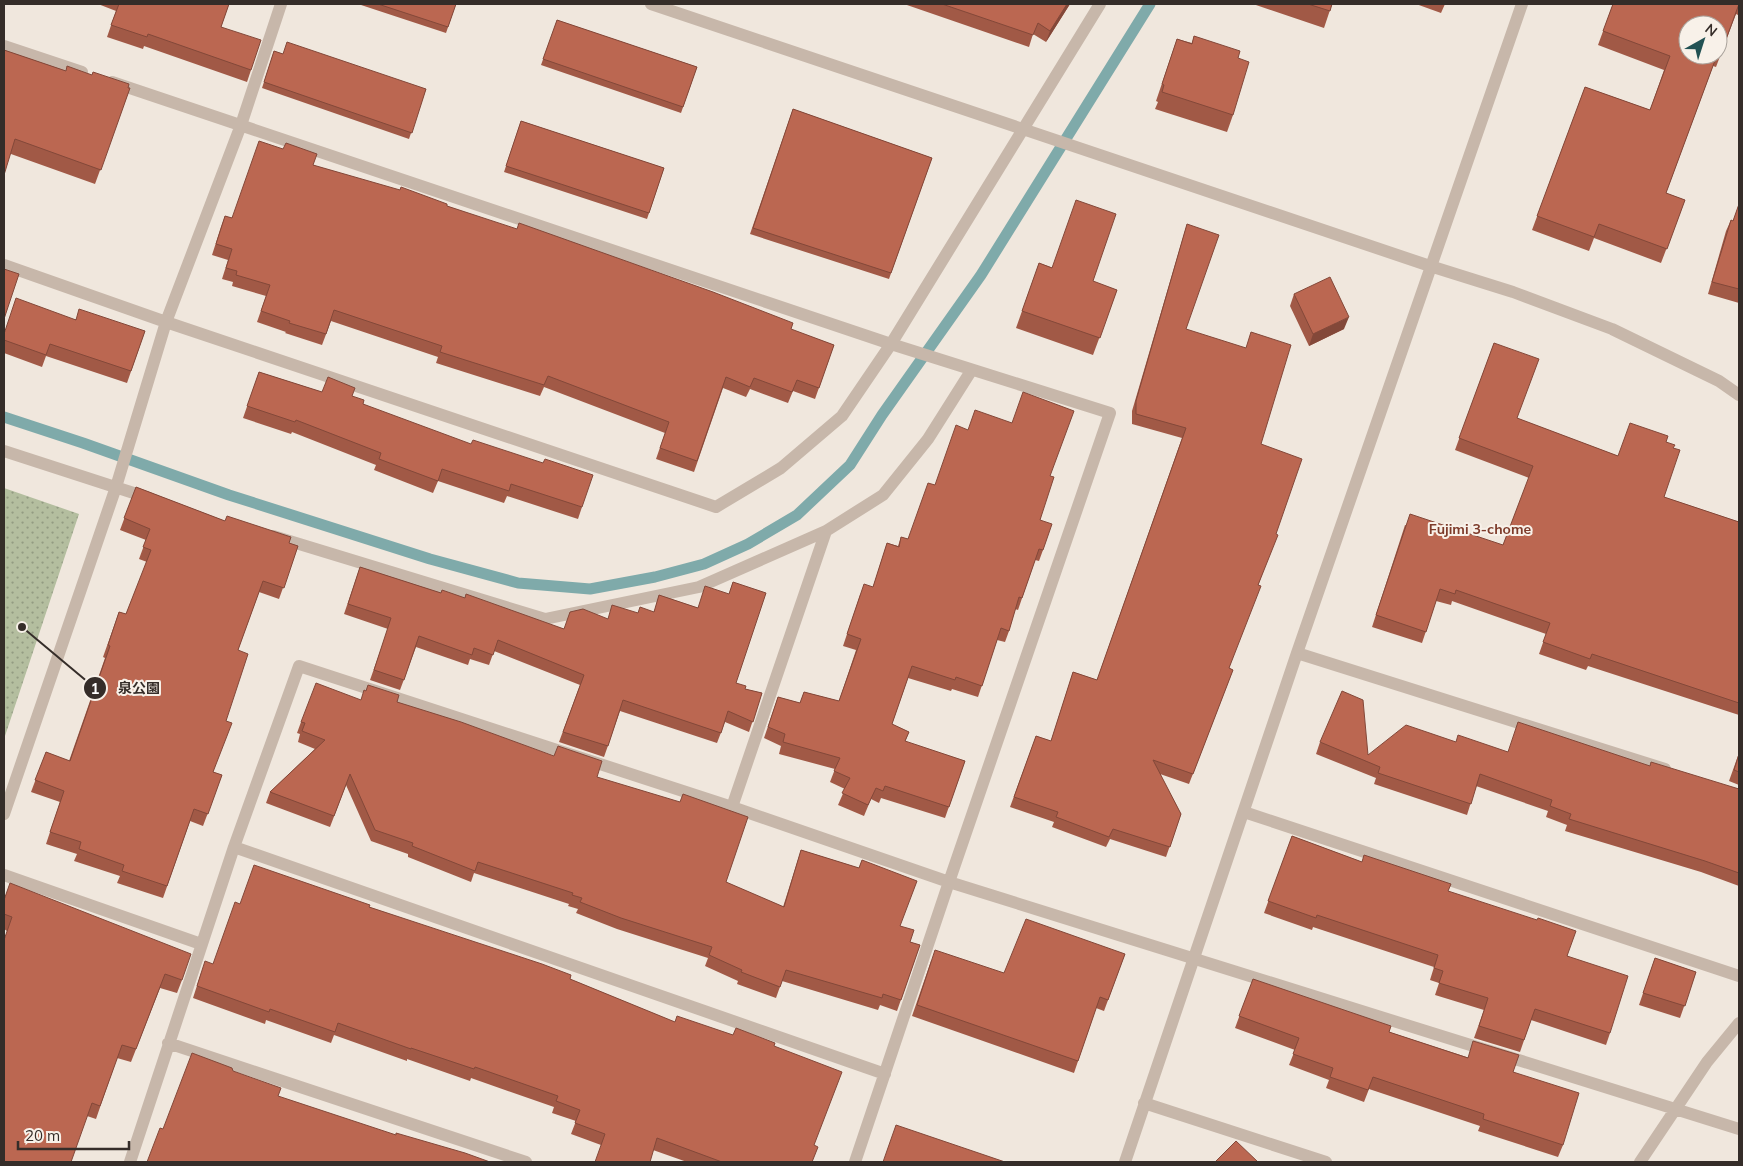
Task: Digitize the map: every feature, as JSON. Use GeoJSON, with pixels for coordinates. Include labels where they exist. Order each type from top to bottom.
{"type":"FeatureCollection","features":[{"type":"Feature","properties":{"kind":"street"},"geometry":{"type":"LineString","coordinates":[[4,814],[116,487],[132,429],[166,322],[241,125],[281,4]]}},
{"type":"Feature","properties":{"kind":"street"},"geometry":{"type":"LineString","coordinates":[[650,4],[1100,156],[1513,292],[1612,329],[1719,381],[1739,395]]}},
{"type":"Feature","properties":{"kind":"street"},"geometry":{"type":"LineString","coordinates":[[4,265],[166,322],[716,507],[781,468],[842,416],[891,344],[1100,4]]}},
{"type":"Feature","properties":{"kind":"street"},"geometry":{"type":"LineString","coordinates":[[1125,1162],[1297,653],[1522,4]]}},
{"type":"Feature","properties":{"kind":"street"},"geometry":{"type":"LineString","coordinates":[[4,46],[971,371],[1110,413],[855,1162]]}},
{"type":"Feature","properties":{"kind":"street"},"geometry":{"type":"LineString","coordinates":[[259,531],[545,619],[699,587],[826,531],[883,495],[928,439],[971,371]]}},
{"type":"Feature","properties":{"kind":"street"},"geometry":{"type":"LineString","coordinates":[[4,451],[163,502]]}},
{"type":"Feature","properties":{"kind":"street"},"geometry":{"type":"LineString","coordinates":[[732,807],[826,531]]}},
{"type":"Feature","properties":{"kind":"street"},"geometry":{"type":"LineString","coordinates":[[1297,653],[1673,772]]}},
{"type":"Feature","properties":{"kind":"street"},"geometry":{"type":"LineString","coordinates":[[130,1162],[234,847],[300,666],[732,807],[949,882],[1739,1129]]}},
{"type":"Feature","properties":{"kind":"street"},"geometry":{"type":"LineString","coordinates":[[1244,812],[1739,976]]}},
{"type":"Feature","properties":{"kind":"street"},"geometry":{"type":"LineString","coordinates":[[234,847],[885,1074]]}},
{"type":"Feature","properties":{"kind":"street"},"geometry":{"type":"LineString","coordinates":[[4,876],[201,944]]}},
{"type":"Feature","properties":{"kind":"street"},"geometry":{"type":"LineString","coordinates":[[1640,1162],[1707,1062],[1739,1023]]}},
{"type":"Feature","properties":{"kind":"street"},"geometry":{"type":"LineString","coordinates":[[168,1043],[526,1162]]}},
{"type":"Feature","properties":{"kind":"street"},"geometry":{"type":"LineString","coordinates":[[1144,1103],[1326,1162]]}},
{"type":"Feature","properties":{"kind":"green space"},"geometry":{"type":"Polygon","coordinates":[[[4,488],[79,514],[4,739],[4,488]]]}},
{"type":"Feature","properties":{"kind":"building"},"geometry":{"type":"Polygon","coordinates":[[[119,4],[229,4],[221,27],[261,40],[251,70],[148,34],[147,37],[111,25],[119,4]]]}},
{"type":"Feature","properties":{"kind":"building"},"geometry":{"type":"Polygon","coordinates":[[[378,4],[456,4],[448,27],[378,4]]]}},
{"type":"Feature","properties":{"kind":"building"},"geometry":{"type":"Polygon","coordinates":[[[942,4],[1067,4],[1050,31],[1038,23],[1033,35],[942,4]]]}},
{"type":"Feature","properties":{"kind":"building"},"geometry":{"type":"Polygon","coordinates":[[[1308,4],[1332,4],[1330,11],[1308,4]]]}},
{"type":"Feature","properties":{"kind":"building"},"geometry":{"type":"Polygon","coordinates":[[[1613,4],[1739,4],[1728,34],[1728,15],[1678,15],[1678,65],[1713,65],[1666,193],[1685,200],[1667,249],[1599,224],[1594,237],[1537,216],[1585,87],[1650,110],[1670,56],[1603,31],[1613,4]]]}},
{"type":"Feature","properties":{"kind":"building"},"geometry":{"type":"Polygon","coordinates":[[[557,20],[697,67],[683,107],[543,59],[557,20]]]}},
{"type":"Feature","properties":{"kind":"building"},"geometry":{"type":"Polygon","coordinates":[[[1194,36],[1240,51],[1238,58],[1249,62],[1233,115],[1162,92],[1164,85],[1162,84],[1177,39],[1192,44],[1194,36]]]}},
{"type":"Feature","properties":{"kind":"building"},"geometry":{"type":"Polygon","coordinates":[[[287,42],[426,89],[412,133],[264,82],[274,51],[283,54],[287,42]]]}},
{"type":"Feature","properties":{"kind":"building"},"geometry":{"type":"Polygon","coordinates":[[[4,50],[66,71],[67,66],[92,75],[93,72],[129,84],[128,88],[130,88],[101,170],[15,139],[4,175],[4,50]]]}},
{"type":"Feature","properties":{"kind":"building"},"geometry":{"type":"Polygon","coordinates":[[[793,109],[932,158],[891,273],[753,228],[793,109]]]}},
{"type":"Feature","properties":{"kind":"building"},"geometry":{"type":"Polygon","coordinates":[[[521,121],[664,168],[649,213],[506,166],[521,121]]]}},
{"type":"Feature","properties":{"kind":"building"},"geometry":{"type":"Polygon","coordinates":[[[259,141],[283,149],[286,143],[317,154],[313,165],[400,190],[401,187],[447,204],[447,206],[517,229],[519,223],[713,292],[793,323],[791,329],[834,345],[819,388],[797,380],[792,392],[754,378],[750,387],[726,377],[697,461],[660,448],[669,422],[548,376],[544,385],[440,352],[442,346],[334,310],[326,334],[289,323],[290,321],[261,311],[270,285],[236,275],[237,271],[226,268],[232,249],[216,244],[225,216],[232,218],[259,141]]]}},
{"type":"Feature","properties":{"kind":"building"},"geometry":{"type":"Polygon","coordinates":[[[1076,200],[1116,214],[1093,281],[1117,290],[1100,338],[1022,311],[1039,263],[1052,268],[1076,200]]]}},
{"type":"Feature","properties":{"kind":"building"},"geometry":{"type":"Polygon","coordinates":[[[1739,204],[1739,289],[1712,282],[1731,220],[1733,221],[1739,204]]]}},
{"type":"Feature","properties":{"kind":"building"},"geometry":{"type":"Polygon","coordinates":[[[1187,224],[1219,235],[1186,329],[1246,348],[1251,332],[1291,345],[1261,444],[1302,459],[1276,534],[1278,535],[1258,585],[1261,586],[1229,668],[1233,670],[1193,774],[1153,760],[1181,814],[1170,847],[1113,829],[1109,837],[1056,817],[1058,812],[1014,797],[1036,736],[1051,741],[1073,672],[1097,680],[1186,428],[1136,414],[1136,401],[1187,224]]]}},
{"type":"Feature","properties":{"kind":"building"},"geometry":{"type":"Polygon","coordinates":[[[4,269],[19,274],[4,319],[4,269]]]}},
{"type":"Feature","properties":{"kind":"building"},"geometry":{"type":"Polygon","coordinates":[[[1330,277],[1349,317],[1313,334],[1294,294],[1330,277]]]}},
{"type":"Feature","properties":{"kind":"building"},"geometry":{"type":"Polygon","coordinates":[[[16,298],[76,320],[79,309],[145,331],[131,371],[50,344],[46,355],[4,340],[4,334],[16,298]]]}},
{"type":"Feature","properties":{"kind":"building"},"geometry":{"type":"Polygon","coordinates":[[[1494,343],[1539,359],[1517,418],[1618,456],[1630,423],[1668,436],[1666,442],[1675,445],[1673,448],[1680,450],[1664,497],[1739,522],[1739,703],[1592,654],[1590,659],[1543,642],[1550,623],[1456,590],[1455,594],[1440,589],[1426,632],[1376,615],[1410,514],[1503,545],[1533,466],[1459,438],[1494,343]]]}},
{"type":"Feature","properties":{"kind":"building"},"geometry":{"type":"Polygon","coordinates":[[[259,372],[322,392],[328,377],[355,388],[352,396],[364,400],[363,404],[471,444],[473,440],[543,463],[545,459],[593,475],[582,507],[511,484],[509,491],[442,469],[438,481],[379,459],[381,453],[296,420],[295,422],[247,406],[259,372]]]}},
{"type":"Feature","properties":{"kind":"building"},"geometry":{"type":"Polygon","coordinates":[[[1023,392],[1074,411],[1050,476],[1054,477],[1040,520],[1052,524],[1043,550],[1039,549],[1022,598],[1019,597],[1009,631],[1001,628],[982,686],[956,677],[955,680],[912,666],[892,724],[909,732],[905,741],[965,761],[949,807],[885,786],[883,791],[876,788],[868,805],[842,793],[850,778],[834,771],[840,758],[783,742],[785,734],[768,727],[778,697],[800,703],[804,692],[839,701],[861,639],[847,634],[864,584],[873,587],[887,543],[899,547],[901,537],[908,539],[928,483],[935,485],[956,425],[968,430],[975,410],[1012,423],[1023,392]]]}},
{"type":"Feature","properties":{"kind":"building"},"geometry":{"type":"Polygon","coordinates":[[[136,487],[225,521],[227,516],[291,537],[289,543],[298,546],[284,588],[263,581],[238,650],[248,654],[226,721],[232,723],[213,772],[222,775],[208,814],[194,809],[167,886],[122,871],[124,865],[79,849],[81,842],[50,832],[64,791],[35,780],[46,752],[70,761],[110,646],[108,645],[119,612],[126,614],[151,550],[143,547],[150,529],[124,518],[136,487]]]}},
{"type":"Feature","properties":{"kind":"building"},"geometry":{"type":"Polygon","coordinates":[[[360,567],[441,593],[442,590],[465,598],[466,594],[564,629],[570,612],[583,609],[608,619],[612,605],[638,613],[640,607],[654,612],[659,595],[698,608],[705,586],[729,594],[733,582],[766,593],[736,683],[746,686],[745,689],[762,693],[753,722],[728,711],[721,733],[623,700],[608,746],[563,732],[584,675],[498,640],[493,655],[474,648],[472,655],[419,636],[404,680],[374,670],[391,618],[348,604],[360,567]]]}},
{"type":"Feature","properties":{"kind":"building"},"geometry":{"type":"Polygon","coordinates":[[[316,683],[361,700],[364,690],[366,691],[368,685],[399,695],[397,702],[461,722],[554,756],[558,746],[602,761],[597,777],[680,802],[683,794],[748,817],[726,882],[784,907],[801,850],[859,868],[862,860],[917,881],[900,926],[914,930],[910,942],[920,945],[901,1000],[883,994],[882,998],[786,970],[780,987],[741,972],[742,970],[709,955],[712,947],[621,918],[580,902],[582,898],[572,895],[573,893],[478,862],[475,871],[412,846],[413,843],[375,830],[350,774],[334,816],[270,792],[325,740],[302,731],[305,723],[301,722],[316,683]]]}},
{"type":"Feature","properties":{"kind":"building"},"geometry":{"type":"Polygon","coordinates":[[[1342,691],[1363,700],[1368,755],[1406,725],[1456,742],[1458,735],[1508,752],[1518,722],[1650,766],[1651,762],[1739,789],[1739,873],[1569,819],[1571,814],[1550,806],[1552,800],[1480,774],[1471,804],[1378,773],[1380,767],[1320,742],[1342,691]]]}},
{"type":"Feature","properties":{"kind":"building"},"geometry":{"type":"Polygon","coordinates":[[[1739,754],[1739,772],[1734,770],[1739,754]]]}},
{"type":"Feature","properties":{"kind":"building"},"geometry":{"type":"Polygon","coordinates":[[[1292,836],[1362,862],[1364,855],[1451,884],[1448,891],[1576,931],[1567,956],[1628,976],[1610,1033],[1535,1009],[1524,1040],[1479,1026],[1488,998],[1439,983],[1443,971],[1434,968],[1438,955],[1317,915],[1316,918],[1268,901],[1292,836]]]}},
{"type":"Feature","properties":{"kind":"building"},"geometry":{"type":"Polygon","coordinates":[[[254,865],[370,905],[369,907],[542,964],[571,975],[570,979],[675,1022],[677,1016],[733,1035],[736,1028],[775,1043],[774,1046],[842,1072],[814,1145],[818,1147],[812,1162],[722,1162],[657,1138],[650,1162],[595,1162],[605,1134],[575,1123],[580,1110],[556,1101],[558,1096],[475,1067],[474,1069],[411,1049],[338,1023],[335,1032],[270,1009],[269,1012],[197,986],[205,961],[213,964],[235,902],[240,904],[254,865]]]}},
{"type":"Feature","properties":{"kind":"building"},"geometry":{"type":"Polygon","coordinates":[[[10,883],[191,954],[182,980],[165,974],[136,1049],[122,1045],[100,1106],[92,1103],[71,1162],[4,1162],[4,940],[12,917],[4,914],[4,900],[10,883]]]}},
{"type":"Feature","properties":{"kind":"building"},"geometry":{"type":"Polygon","coordinates":[[[1026,919],[1125,954],[1108,1000],[1100,997],[1078,1061],[917,1005],[935,950],[1004,973],[1026,919]]]}},
{"type":"Feature","properties":{"kind":"building"},"geometry":{"type":"Polygon","coordinates":[[[1655,958],[1696,972],[1685,1006],[1643,993],[1655,958]]]}},
{"type":"Feature","properties":{"kind":"building"},"geometry":{"type":"Polygon","coordinates":[[[1253,979],[1391,1026],[1389,1032],[1468,1058],[1473,1041],[1519,1055],[1513,1072],[1579,1093],[1563,1145],[1483,1119],[1484,1114],[1373,1077],[1368,1090],[1330,1077],[1333,1068],[1293,1054],[1299,1038],[1239,1016],[1253,979]]]}},
{"type":"Feature","properties":{"kind":"building"},"geometry":{"type":"Polygon","coordinates":[[[192,1053],[232,1068],[233,1071],[281,1088],[278,1096],[396,1135],[396,1133],[490,1162],[147,1162],[160,1128],[163,1129],[192,1053]]]}},
{"type":"Feature","properties":{"kind":"building"},"geometry":{"type":"Polygon","coordinates":[[[896,1125],[1005,1162],[883,1162],[896,1125]]]}},
{"type":"Feature","properties":{"kind":"building"},"geometry":{"type":"Polygon","coordinates":[[[1236,1141],[1258,1162],[1215,1162],[1236,1141]]]}},
{"type":"Feature","properties":{"kind":"waterway"},"geometry":{"type":"LineString","coordinates":[[4,417],[229,495],[430,559],[518,583],[590,589],[655,577],[704,564],[748,544],[797,515],[850,465],[882,415],[981,275],[1150,4]]}},
{"type":"Feature","properties":{"kind":"place","name":"泉公園"},"geometry":{"type":"Point","coordinates":[22,627]}},
{"type":"Feature","properties":{"kind":"district","name":"Fujimi 3-chome"},"geometry":{"type":"Point","coordinates":[1480,529]}}]}
